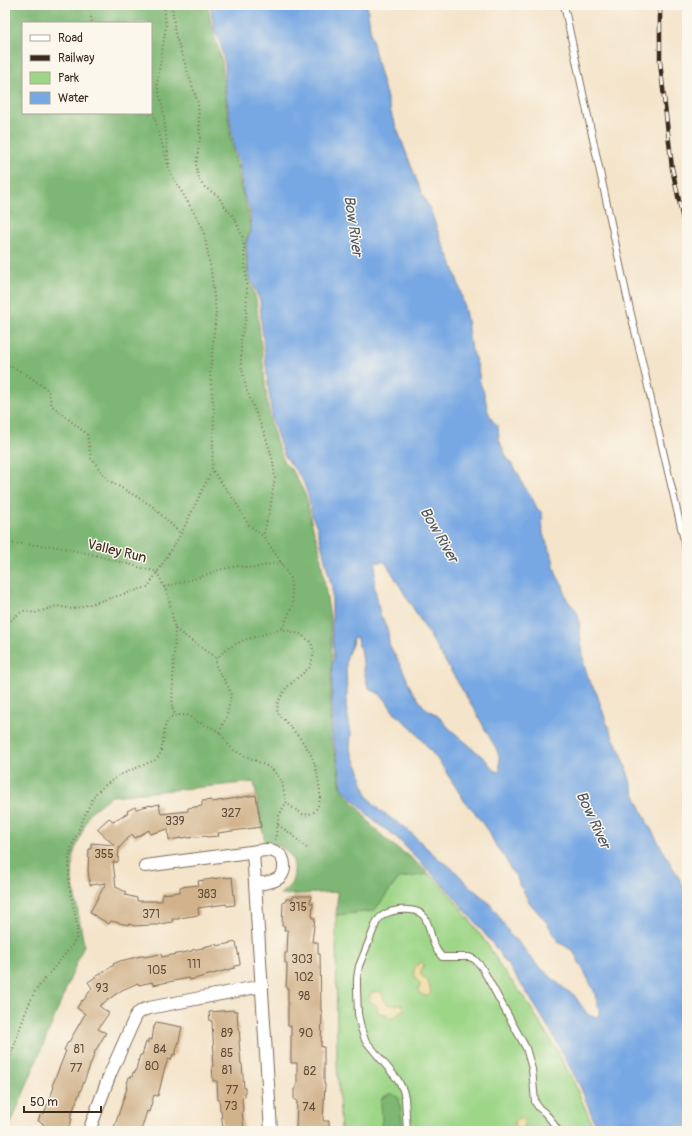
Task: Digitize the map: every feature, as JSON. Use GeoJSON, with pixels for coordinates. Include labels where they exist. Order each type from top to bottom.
{"type":"FeatureCollection","features":[{"type":"Feature","properties":{"kind":"street"},"geometry":{"type":"LineString","coordinates":[[145,866],[265,850],[279,854],[283,860],[284,869],[282,873],[277,879],[255,884]]}},
{"type":"Feature","properties":{"kind":"street"},"geometry":{"type":"LineString","coordinates":[[253,852],[271,1131]]}},
{"type":"Feature","properties":{"kind":"street"},"geometry":{"type":"LineString","coordinates":[[89,1131],[110,1074],[137,1014],[149,1008],[262,986]]}},
{"type":"Feature","properties":{"kind":"lane"},"geometry":{"type":"LineString","coordinates":[[564,5],[627,297],[687,553]]}},
{"type":"Feature","properties":{"kind":"lane"},"geometry":{"type":"LineString","coordinates":[[407,1131],[405,1098],[403,1090],[398,1080],[366,1040],[359,1021],[356,989],[360,966],[377,921],[386,913],[406,909],[415,910],[421,913],[427,921],[435,948],[442,957],[469,957],[474,959],[481,966],[526,1048],[532,1069],[535,1102],[538,1108],[551,1120],[558,1131]]}},
{"type":"Feature","properties":{"kind":"path"},"geometry":{"type":"LineString","coordinates":[[89,5],[92,22]]}},
{"type":"Feature","properties":{"kind":"path"},"geometry":{"type":"LineString","coordinates":[[164,5],[166,26],[157,84],[163,109],[170,172]]}},
{"type":"Feature","properties":{"kind":"path"},"geometry":{"type":"LineString","coordinates":[[172,5],[175,34],[198,103],[200,138],[196,166],[198,176],[203,186],[218,196],[234,217],[243,238],[247,291],[246,318],[241,338],[241,365],[247,391],[266,438],[273,461],[275,478],[270,509],[263,536]]}},
{"type":"Feature","properties":{"kind":"path"},"geometry":{"type":"LineString","coordinates":[[152,109],[170,172],[203,228],[211,270],[216,313],[210,374],[214,412],[212,470],[236,501],[248,524],[263,536],[290,578],[293,604],[282,629]]}},
{"type":"Feature","properties":{"kind":"path"},"geometry":{"type":"LineString","coordinates":[[5,368],[11,366],[26,374],[48,390],[52,406],[87,434],[91,458],[108,480],[151,505],[181,534]]}},
{"type":"Feature","properties":{"kind":"path","name":"Valley Run"},"geometry":{"type":"LineString","coordinates":[[5,543],[53,546],[91,554],[157,572],[181,534],[212,470]]}},
{"type":"Feature","properties":{"kind":"path"},"geometry":{"type":"LineString","coordinates":[[164,588],[194,580],[219,570],[238,566],[253,568],[281,562]]}},
{"type":"Feature","properties":{"kind":"path"},"geometry":{"type":"LineString","coordinates":[[157,572],[168,595],[175,629],[172,707],[175,715]]}},
{"type":"Feature","properties":{"kind":"path"},"geometry":{"type":"LineString","coordinates":[[5,626],[18,614],[24,611],[35,612],[57,606],[73,609],[148,587],[157,572]]}},
{"type":"Feature","properties":{"kind":"path"},"geometry":{"type":"LineString","coordinates":[[175,629],[216,658]]}},
{"type":"Feature","properties":{"kind":"path"},"geometry":{"type":"LineString","coordinates":[[5,1071],[35,990],[70,948],[77,937],[77,925],[69,885],[70,858],[71,848],[85,815],[95,794],[104,786],[120,776],[155,760],[159,756],[162,748],[166,721],[175,715],[189,715],[197,721],[216,730],[235,751],[269,767],[275,772],[282,782],[286,802],[290,806],[304,815],[313,813],[318,808],[320,792],[314,763],[308,751],[277,712],[278,702],[286,688],[310,667],[314,653],[311,642],[300,634],[282,629],[244,640],[226,649],[216,658],[216,667],[229,688],[230,695],[227,716],[219,732]]}},
{"type":"Feature","properties":{"kind":"path"},"geometry":{"type":"LineString","coordinates":[[275,852],[275,841],[278,825],[286,802]]}},
{"type":"Feature","properties":{"kind":"path"},"geometry":{"type":"LineString","coordinates":[[278,825],[290,833],[309,850]]}},
{"type":"Feature","properties":{"kind":"green space"},"geometry":{"type":"Polygon","coordinates":[[[5,5],[208,5],[210,20],[222,62],[232,146],[242,193],[248,211],[250,230],[245,243],[248,275],[256,299],[271,425],[284,462],[293,471],[306,496],[311,521],[319,547],[330,619],[332,656],[330,737],[336,757],[341,788],[372,826],[390,843],[411,858],[429,874],[399,878],[374,911],[336,915],[338,892],[279,895],[292,882],[294,876],[293,861],[288,852],[284,849],[276,845],[265,843],[254,782],[111,796],[90,812],[73,855],[72,880],[84,945],[8,1131],[5,1131],[5,5]]]}},
{"type":"Feature","properties":{"kind":"green space"},"geometry":{"type":"Polygon","coordinates":[[[429,874],[446,890],[460,907],[490,948],[501,968],[522,994],[555,1047],[575,1085],[595,1131],[341,1131],[337,1062],[336,915],[374,911],[399,878],[429,874]]]}},
{"type":"Feature","properties":{"kind":"green space"},"geometry":{"type":"Polygon","coordinates":[[[391,1093],[399,1098],[403,1131],[381,1131],[382,1098],[391,1093]]]}},
{"type":"Feature","properties":{"kind":"sand"},"geometry":{"type":"Polygon","coordinates":[[[421,962],[424,965],[421,975],[428,981],[431,992],[425,996],[420,993],[420,984],[414,975],[415,967],[421,962]]]}},
{"type":"Feature","properties":{"kind":"sand"},"geometry":{"type":"Polygon","coordinates":[[[375,991],[381,992],[384,1000],[388,1004],[401,1004],[404,1010],[400,1011],[392,1019],[387,1014],[378,1013],[377,1006],[370,1000],[371,993],[375,991]]]}},
{"type":"Feature","properties":{"kind":"sand"},"geometry":{"type":"Polygon","coordinates":[[[520,1118],[525,1120],[523,1127],[525,1131],[516,1131],[514,1122],[520,1118]]]}},
{"type":"Feature","properties":{"kind":"water","name":"Bow River"},"geometry":{"type":"Polygon","coordinates":[[[211,5],[367,5],[371,35],[392,116],[422,194],[430,209],[441,240],[451,261],[459,285],[467,320],[470,344],[478,367],[480,383],[488,411],[492,420],[498,426],[499,440],[506,456],[519,475],[523,485],[537,508],[542,513],[543,534],[553,559],[557,576],[563,585],[568,601],[578,615],[584,664],[589,680],[597,694],[607,724],[623,758],[634,793],[648,824],[687,892],[687,1131],[598,1131],[581,1088],[550,1030],[522,985],[493,944],[452,894],[395,836],[374,821],[342,787],[332,737],[332,666],[334,657],[332,630],[332,588],[317,527],[312,516],[308,494],[302,479],[284,455],[272,420],[260,301],[249,275],[246,243],[251,231],[250,211],[243,193],[239,164],[234,148],[225,86],[225,65],[220,42],[214,29],[211,5]],[[376,562],[374,584],[380,615],[388,632],[389,644],[411,689],[424,707],[438,716],[450,729],[498,772],[500,770],[499,756],[475,710],[385,562],[376,562]],[[353,637],[346,664],[346,707],[351,733],[350,749],[360,771],[368,797],[379,810],[408,830],[486,900],[494,909],[512,937],[521,945],[536,964],[574,995],[588,1015],[596,1017],[599,1014],[599,1010],[594,991],[573,951],[559,942],[547,923],[529,902],[520,887],[517,877],[512,872],[490,834],[473,810],[465,802],[441,764],[409,725],[395,714],[385,699],[368,687],[361,648],[358,645],[357,638],[353,637]]]}},
{"type":"Feature","properties":{"kind":"building"},"geometry":{"type":"Polygon","coordinates":[[[256,795],[261,827],[218,833],[219,836],[188,837],[169,840],[168,829],[150,834],[149,830],[135,838],[132,834],[119,848],[118,862],[113,862],[116,887],[126,892],[125,895],[137,898],[137,901],[162,901],[162,894],[180,892],[180,887],[199,885],[198,881],[232,877],[235,905],[227,906],[226,904],[198,908],[199,915],[172,919],[173,922],[159,925],[134,926],[111,921],[109,924],[90,912],[106,883],[90,885],[88,870],[89,849],[91,849],[91,843],[114,845],[97,829],[109,818],[113,821],[128,813],[127,811],[135,807],[136,809],[159,804],[161,814],[188,811],[188,808],[202,806],[202,801],[212,800],[212,802],[256,795]]]}},
{"type":"Feature","properties":{"kind":"building"},"geometry":{"type":"Polygon","coordinates":[[[293,896],[311,896],[310,903],[313,903],[312,918],[315,918],[312,942],[318,942],[318,954],[320,954],[322,1011],[321,1047],[324,1047],[325,1084],[323,1121],[329,1121],[329,1129],[327,1129],[327,1131],[296,1131],[297,1100],[294,1100],[294,1089],[296,1089],[297,1085],[297,1063],[291,1063],[291,1026],[288,1026],[288,988],[286,988],[287,963],[285,963],[288,931],[284,930],[285,926],[282,926],[283,902],[286,902],[286,899],[293,899],[293,896]]]}},
{"type":"Feature","properties":{"kind":"building"},"geometry":{"type":"Polygon","coordinates":[[[236,942],[240,965],[235,966],[235,968],[190,980],[189,978],[153,985],[152,982],[139,985],[138,983],[122,990],[99,1006],[109,1013],[98,1029],[106,1033],[94,1053],[70,1118],[72,1119],[67,1131],[42,1131],[45,1126],[43,1123],[38,1121],[41,1113],[44,1114],[54,1087],[52,1086],[66,1051],[64,1050],[85,1014],[77,1008],[92,988],[88,982],[114,965],[113,964],[120,961],[141,956],[144,957],[161,954],[162,957],[216,944],[217,946],[236,942]]]}},
{"type":"Feature","properties":{"kind":"building"},"geometry":{"type":"Polygon","coordinates":[[[237,1011],[241,1064],[245,1088],[245,1097],[242,1098],[244,1131],[223,1131],[219,1099],[218,1100],[217,1081],[213,1081],[212,1055],[214,1055],[212,1021],[210,1021],[209,1012],[237,1011]]]}},
{"type":"Feature","properties":{"kind":"building"},"geometry":{"type":"Polygon","coordinates":[[[156,1022],[182,1027],[175,1055],[173,1054],[171,1060],[168,1059],[158,1096],[154,1095],[141,1131],[113,1131],[127,1088],[129,1077],[132,1077],[133,1072],[135,1073],[140,1055],[142,1055],[146,1042],[148,1043],[148,1039],[152,1040],[156,1022]]]}},
{"type":"Feature","properties":{"kind":"railway"},"geometry":{"type":"LineString","coordinates":[[660,5],[660,62],[672,168],[687,238]]}}]}
